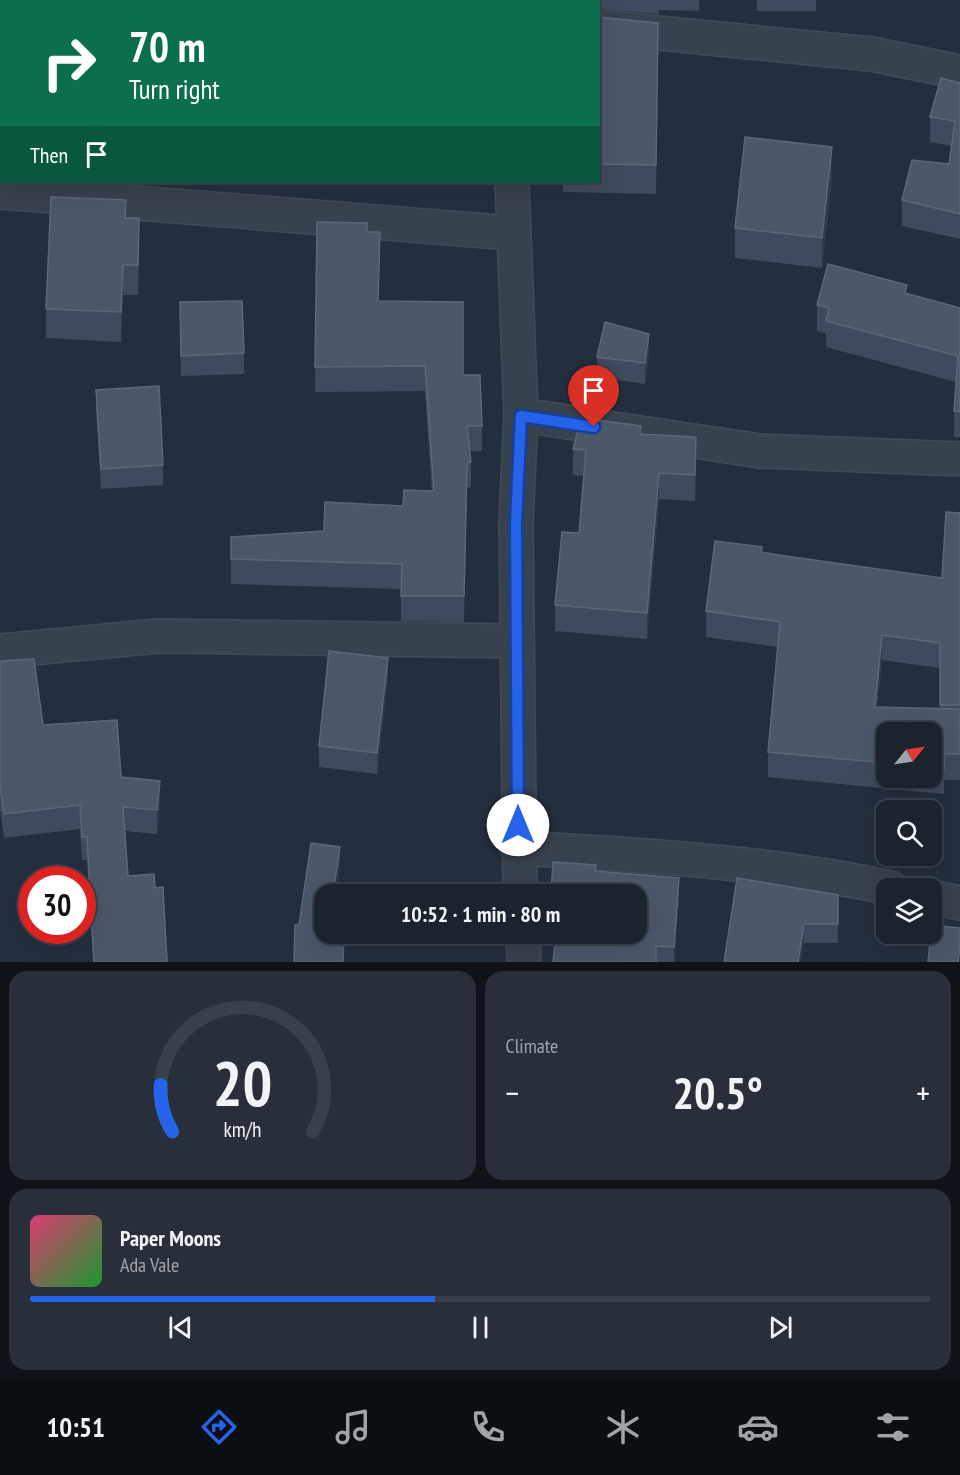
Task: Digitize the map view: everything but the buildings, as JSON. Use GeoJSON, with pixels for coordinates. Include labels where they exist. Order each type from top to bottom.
{"type":"FeatureCollection","features":[{"type":"Feature","properties":{"kind":"street"},"geometry":{"type":"LineString","coordinates":[[600,27],[736,38],[871,54],[960,72]]}},
{"type":"Feature","properties":{"kind":"street"},"geometry":{"type":"LineString","coordinates":[[512,183],[512,233],[521,416],[516,522],[520,884]]}},
{"type":"Feature","properties":{"kind":"street"},"geometry":{"type":"LineString","coordinates":[[0,192],[190,193],[512,233]]}},
{"type":"Feature","properties":{"kind":"street"},"geometry":{"type":"LineString","coordinates":[[521,416],[760,451],[960,459]]}},
{"type":"Feature","properties":{"kind":"street"},"geometry":{"type":"LineString","coordinates":[[0,651],[158,636],[517,641]]}},
{"type":"Feature","properties":{"kind":"street"},"geometry":{"type":"LineString","coordinates":[[518,848],[657,856],[820,873],[876,885]]}},
{"type":"Feature","properties":{"kind":"street"},"geometry":{"type":"LineString","coordinates":[[942,899],[960,903]]}},
{"type":"Feature","properties":{"kind":"street"},"geometry":{"type":"LineString","coordinates":[[523,944],[524,962]]}},
{"type":"Feature","properties":{"kind":"route"},"geometry":{"type":"LineString","coordinates":[[518,825],[516,522],[521,416],[594,427]]}}]}
